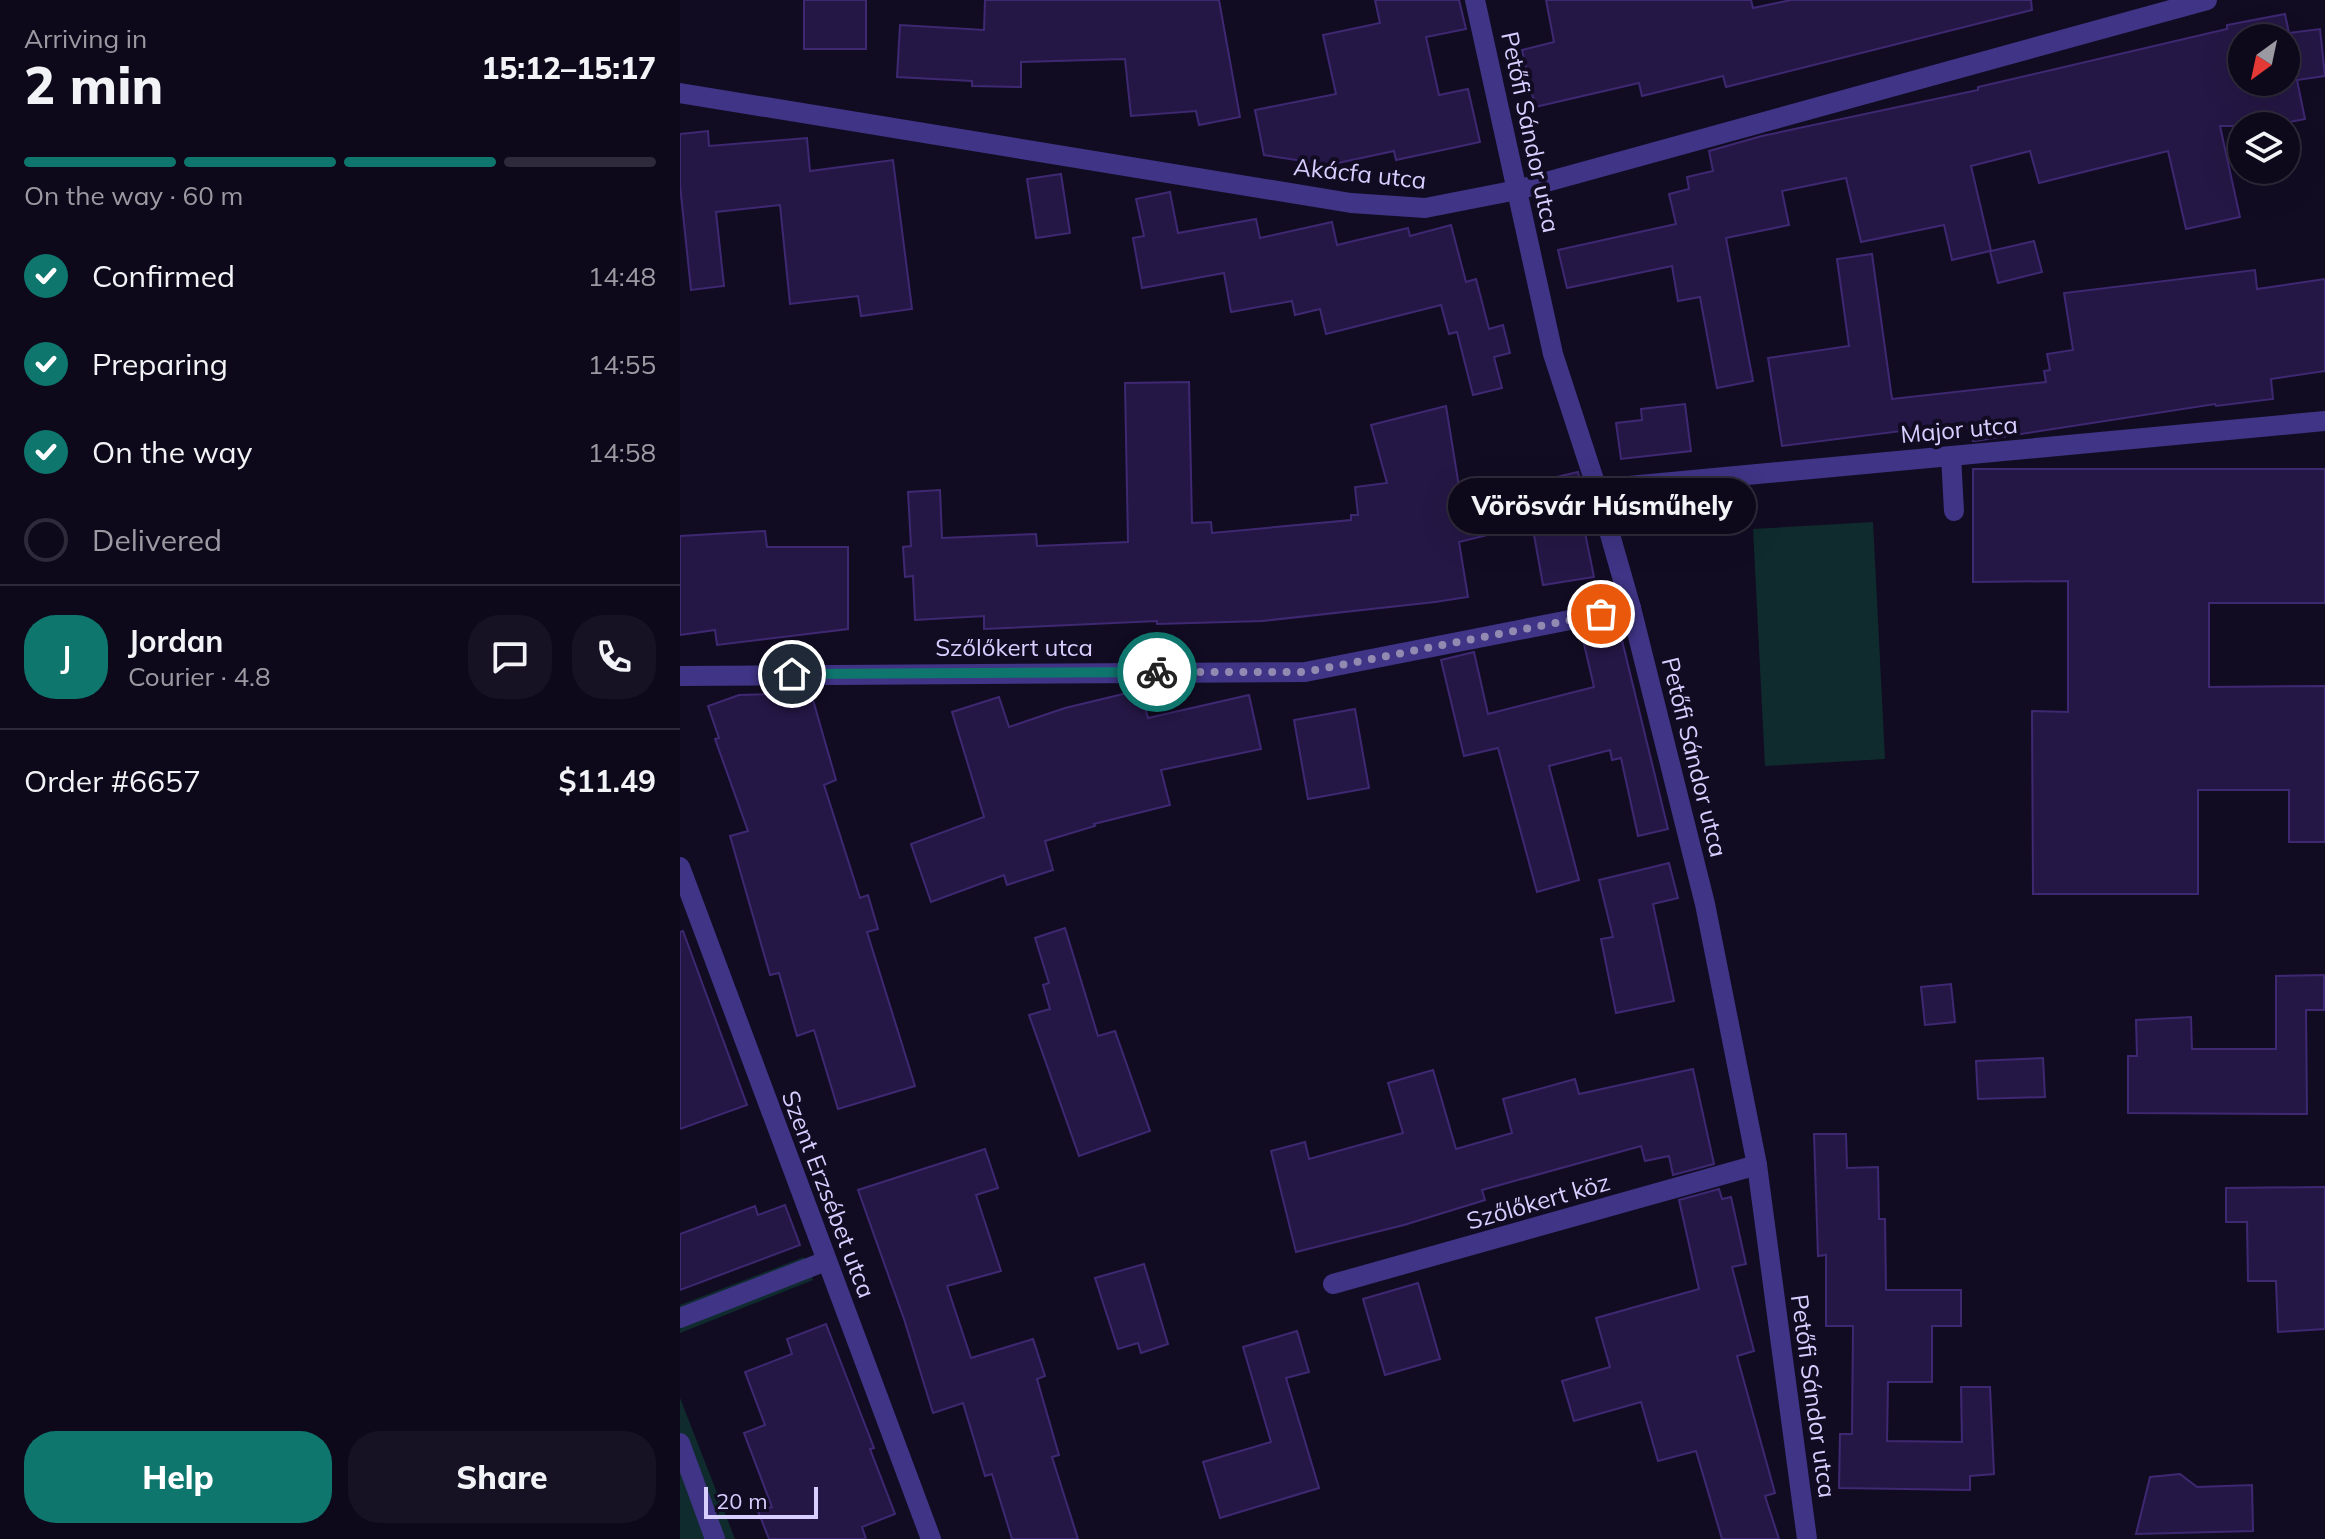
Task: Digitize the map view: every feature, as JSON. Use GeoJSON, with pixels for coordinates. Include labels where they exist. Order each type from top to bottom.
{"type":"FeatureCollection","features":[{"type":"Feature","properties":{"kind":"street","name":"Petőfi Sándor utca"},"geometry":{"type":"LineString","coordinates":[[1475,0],[1553,354],[1597,489],[1631,608],[1705,904],[1757,1165],[1807,1539]]}},
{"type":"Feature","properties":{"kind":"street","name":"Akácfa utca"},"geometry":{"type":"LineString","coordinates":[[680,93],[1351,203],[1425,208],[1517,190],[2207,0]]}},
{"type":"Feature","properties":{"kind":"street","name":"Major utca"},"geometry":{"type":"LineString","coordinates":[[1597,489],[2325,421]]}},
{"type":"Feature","properties":{"kind":"street"},"geometry":{"type":"LineString","coordinates":[[1951,456],[1954,511]]}},
{"type":"Feature","properties":{"kind":"street","name":"Szőlőkert utca"},"geometry":{"type":"LineString","coordinates":[[680,676],[1305,672],[1631,608]]}},
{"type":"Feature","properties":{"kind":"street","name":"Szent Erzsébet utca"},"geometry":{"type":"LineString","coordinates":[[680,867],[931,1539]]}},
{"type":"Feature","properties":{"kind":"street","name":"Szőlőkert köz"},"geometry":{"type":"LineString","coordinates":[[1333,1284],[1757,1165]]}},
{"type":"Feature","properties":{"kind":"street"},"geometry":{"type":"LineString","coordinates":[[680,1318],[826,1261]]}},
{"type":"Feature","properties":{"kind":"street"},"geometry":{"type":"LineString","coordinates":[[680,1443],[715,1539]]}},
{"type":"Feature","properties":{"kind":"green space"},"geometry":{"type":"Polygon","coordinates":[[[1873,522],[1885,759],[1765,766],[1753,529],[1873,522]]]}},
{"type":"Feature","properties":{"kind":"green space"},"geometry":{"type":"Polygon","coordinates":[[[804,1257],[813,1280],[680,1333],[680,1305],[804,1257]]]}},
{"type":"Feature","properties":{"kind":"green space"},"geometry":{"type":"Polygon","coordinates":[[[680,1398],[735,1539],[680,1539],[680,1398]]]}},
{"type":"Feature","properties":{"kind":"building"},"geometry":{"type":"Polygon","coordinates":[[[804,0],[866,0],[866,49],[804,49],[804,0]]]}},
{"type":"Feature","properties":{"kind":"building"},"geometry":{"type":"Polygon","coordinates":[[[985,0],[1219,0],[1240,117],[1199,125],[1196,111],[1131,116],[1125,59],[1021,62],[1021,87],[972,86],[972,81],[897,77],[900,25],[984,30],[985,0]]]}},
{"type":"Feature","properties":{"kind":"building"},"geometry":{"type":"Polygon","coordinates":[[[1375,0],[1459,0],[1466,29],[1426,37],[1439,95],[1468,89],[1480,142],[1396,160],[1394,151],[1329,165],[1264,155],[1255,110],[1336,94],[1323,35],[1380,23],[1375,0]]]}},
{"type":"Feature","properties":{"kind":"building"},"geometry":{"type":"Polygon","coordinates":[[[1546,0],[1751,0],[1753,8],[1791,0],[2031,0],[2032,10],[1726,87],[1723,76],[1642,96],[1639,83],[1535,107],[1522,50],[1554,42],[1546,0]]]}},
{"type":"Feature","properties":{"kind":"building"},"geometry":{"type":"Polygon","coordinates":[[[2285,14],[2287,24],[2232,24],[2285,14]]]}},
{"type":"Feature","properties":{"kind":"building"},"geometry":{"type":"Polygon","coordinates":[[[2228,25],[2228,96],[2300,95],[2305,119],[2300,120],[2300,112],[2228,112],[2228,126],[2220,126],[2228,162],[2228,184],[2233,184],[2240,217],[2186,229],[2168,151],[2039,183],[2030,151],[1971,166],[1991,251],[2034,241],[2042,272],[1998,283],[1990,251],[1952,260],[1944,225],[1861,242],[1846,178],[1782,191],[1789,225],[1726,238],[1753,381],[1717,388],[1700,297],[1678,301],[1672,266],[1567,288],[1558,250],[1676,224],[1669,194],[1689,189],[1687,177],[1713,171],[1709,151],[1762,136],[1978,90],[1978,87],[2227,29],[2228,25]]]}},
{"type":"Feature","properties":{"kind":"building"},"geometry":{"type":"Polygon","coordinates":[[[2320,29],[2325,76],[2300,80],[2300,32],[2320,29]]]}},
{"type":"Feature","properties":{"kind":"building"},"geometry":{"type":"Polygon","coordinates":[[[708,131],[709,146],[807,138],[810,171],[893,160],[912,309],[861,316],[858,296],[790,304],[780,205],[716,212],[724,286],[691,290],[680,185],[680,134],[708,131]]]}},
{"type":"Feature","properties":{"kind":"building"},"geometry":{"type":"Polygon","coordinates":[[[1061,174],[1070,233],[1036,238],[1027,179],[1061,174]]]}},
{"type":"Feature","properties":{"kind":"building"},"geometry":{"type":"Polygon","coordinates":[[[1170,192],[1178,233],[1256,219],[1260,238],[1332,222],[1337,245],[1408,228],[1410,236],[1451,225],[1466,282],[1476,279],[1489,329],[1503,325],[1510,353],[1494,357],[1502,388],[1473,395],[1457,332],[1449,334],[1441,305],[1326,334],[1320,309],[1295,315],[1292,301],[1231,312],[1224,273],[1142,288],[1133,238],[1144,236],[1136,199],[1170,192]]]}},
{"type":"Feature","properties":{"kind":"building"},"geometry":{"type":"Polygon","coordinates":[[[1872,254],[1892,399],[2046,382],[2044,371],[2050,370],[2047,354],[2073,350],[2064,293],[2255,270],[2257,289],[2325,279],[2325,371],[2271,379],[2273,399],[2215,404],[1975,441],[1973,427],[1934,432],[1933,427],[1782,446],[1768,358],[1849,346],[1837,259],[1872,254]]]}},
{"type":"Feature","properties":{"kind":"building"},"geometry":{"type":"Polygon","coordinates":[[[1189,382],[1192,523],[1211,522],[1212,533],[1351,520],[1351,515],[1358,515],[1355,487],[1387,483],[1371,425],[1446,406],[1461,499],[1578,472],[1587,511],[1581,513],[1594,577],[1543,585],[1532,524],[1459,542],[1468,597],[1262,621],[1157,624],[1157,621],[984,629],[984,616],[915,620],[913,576],[905,577],[903,547],[911,546],[908,492],[940,490],[942,538],[1036,534],[1037,546],[1128,542],[1125,383],[1189,382]]]}},
{"type":"Feature","properties":{"kind":"building"},"geometry":{"type":"Polygon","coordinates":[[[1685,404],[1691,451],[1621,459],[1616,423],[1642,420],[1641,409],[1685,404]]]}},
{"type":"Feature","properties":{"kind":"building"},"geometry":{"type":"Polygon","coordinates":[[[1973,469],[2325,469],[2325,603],[2209,603],[2209,687],[2325,686],[2325,842],[2289,842],[2289,790],[2198,790],[2198,894],[2033,894],[2032,711],[2068,712],[2068,581],[1973,582],[1973,469]]]}},
{"type":"Feature","properties":{"kind":"building"},"geometry":{"type":"Polygon","coordinates":[[[765,531],[767,547],[848,547],[848,629],[717,645],[715,630],[680,635],[680,536],[765,531]]]}},
{"type":"Feature","properties":{"kind":"building"},"geometry":{"type":"Polygon","coordinates":[[[1618,624],[1668,829],[1638,836],[1621,758],[1612,760],[1610,750],[1549,766],[1579,880],[1537,892],[1498,748],[1464,756],[1441,660],[1474,652],[1488,714],[1594,687],[1581,631],[1618,624]]]}},
{"type":"Feature","properties":{"kind":"building"},"geometry":{"type":"Polygon","coordinates":[[[1140,690],[1148,718],[1249,695],[1261,749],[1161,770],[1170,805],[1094,824],[1045,841],[1053,870],[1007,885],[1004,875],[931,902],[911,844],[984,817],[952,712],[999,697],[1009,727],[1065,708],[1140,690]]]}},
{"type":"Feature","properties":{"kind":"building"},"geometry":{"type":"Polygon","coordinates":[[[811,693],[836,780],[824,785],[860,898],[868,895],[878,929],[867,932],[915,1086],[838,1109],[814,1030],[797,1036],[779,973],[770,975],[730,836],[748,831],[715,739],[719,738],[708,706],[739,695],[811,693]]]}},
{"type":"Feature","properties":{"kind":"building"},"geometry":{"type":"Polygon","coordinates":[[[1355,709],[1369,788],[1308,799],[1294,720],[1355,709]]]}},
{"type":"Feature","properties":{"kind":"building"},"geometry":{"type":"Polygon","coordinates":[[[1669,863],[1678,898],[1653,904],[1674,1001],[1616,1013],[1601,939],[1613,937],[1599,880],[1669,863]]]}},
{"type":"Feature","properties":{"kind":"building"},"geometry":{"type":"Polygon","coordinates":[[[1065,928],[1098,1036],[1115,1031],[1150,1131],[1079,1156],[1029,1015],[1050,1009],[1043,985],[1049,983],[1035,938],[1065,928]]]}},
{"type":"Feature","properties":{"kind":"building"},"geometry":{"type":"Polygon","coordinates":[[[683,931],[747,1105],[680,1129],[680,932],[683,931]]]}},
{"type":"Feature","properties":{"kind":"building"},"geometry":{"type":"Polygon","coordinates":[[[2324,975],[2324,1010],[2306,1010],[2307,1114],[2128,1113],[2128,1056],[2137,1056],[2136,1020],[2191,1017],[2192,1049],[2276,1049],[2276,976],[2324,975]]]}},
{"type":"Feature","properties":{"kind":"building"},"geometry":{"type":"Polygon","coordinates":[[[1951,984],[1955,1022],[1925,1025],[1921,987],[1951,984]]]}},
{"type":"Feature","properties":{"kind":"building"},"geometry":{"type":"Polygon","coordinates":[[[2043,1058],[2045,1097],[1978,1099],[1976,1061],[2043,1058]]]}},
{"type":"Feature","properties":{"kind":"building"},"geometry":{"type":"Polygon","coordinates":[[[1693,1069],[1714,1164],[1673,1175],[1669,1156],[1645,1161],[1641,1146],[1482,1190],[1485,1200],[1404,1225],[1296,1252],[1271,1151],[1305,1142],[1309,1159],[1403,1133],[1388,1083],[1433,1070],[1456,1149],[1512,1133],[1503,1099],[1575,1079],[1579,1094],[1693,1069]]]}},
{"type":"Feature","properties":{"kind":"building"},"geometry":{"type":"Polygon","coordinates":[[[1814,1134],[1846,1134],[1847,1168],[1878,1167],[1879,1219],[1885,1219],[1886,1290],[1961,1290],[1961,1326],[1932,1326],[1932,1382],[1888,1382],[1887,1441],[1962,1442],[1961,1387],[1990,1387],[1994,1474],[1970,1476],[1970,1490],[1839,1488],[1840,1434],[1852,1434],[1853,1326],[1826,1326],[1826,1255],[1818,1256],[1814,1134]]]}},
{"type":"Feature","properties":{"kind":"building"},"geometry":{"type":"Polygon","coordinates":[[[985,1149],[998,1188],[976,1195],[1001,1271],[947,1286],[971,1358],[1033,1339],[1045,1376],[1037,1379],[1059,1455],[1052,1457],[1078,1539],[1012,1539],[992,1474],[985,1476],[963,1403],[933,1413],[904,1319],[858,1190],[985,1149]]]}},
{"type":"Feature","properties":{"kind":"building"},"geometry":{"type":"Polygon","coordinates":[[[2325,1187],[2325,1329],[2278,1332],[2276,1281],[2248,1281],[2247,1222],[2226,1222],[2226,1188],[2325,1187]]]}},
{"type":"Feature","properties":{"kind":"building"},"geometry":{"type":"Polygon","coordinates":[[[1719,1189],[1722,1199],[1731,1197],[1746,1264],[1732,1267],[1754,1351],[1737,1356],[1775,1493],[1765,1496],[1779,1539],[1722,1539],[1696,1451],[1658,1461],[1641,1402],[1574,1421],[1562,1381],[1610,1367],[1596,1318],[1699,1289],[1679,1200],[1719,1189]]]}},
{"type":"Feature","properties":{"kind":"building"},"geometry":{"type":"Polygon","coordinates":[[[785,1205],[800,1245],[680,1290],[680,1234],[755,1206],[758,1215],[785,1205]]]}},
{"type":"Feature","properties":{"kind":"building"},"geometry":{"type":"Polygon","coordinates":[[[1144,1264],[1168,1344],[1141,1353],[1138,1343],[1118,1349],[1095,1278],[1144,1264]]]}},
{"type":"Feature","properties":{"kind":"building"},"geometry":{"type":"Polygon","coordinates":[[[1418,1283],[1440,1359],[1385,1375],[1363,1299],[1418,1283]]]}},
{"type":"Feature","properties":{"kind":"building"},"geometry":{"type":"Polygon","coordinates":[[[826,1324],[874,1448],[870,1449],[895,1514],[862,1527],[866,1539],[769,1539],[758,1511],[772,1507],[744,1433],[765,1425],[745,1372],[792,1354],[787,1339],[826,1324]]]}},
{"type":"Feature","properties":{"kind":"building"},"geometry":{"type":"Polygon","coordinates":[[[1297,1331],[1309,1372],[1286,1378],[1319,1488],[1220,1518],[1203,1462],[1271,1442],[1243,1347],[1297,1331]]]}},
{"type":"Feature","properties":{"kind":"building"},"geometry":{"type":"Polygon","coordinates":[[[2180,1474],[2197,1487],[2252,1485],[2253,1531],[2136,1534],[2150,1477],[2180,1474]]]}},
{"type":"Feature","properties":{"kind":"way so far"},"geometry":{"type":"LineString","coordinates":[[1157,672],[1305,672],[1601,614]]}},
{"type":"Feature","properties":{"kind":"place","name":"Vörösvár Húsműhely"},"geometry":{"type":"Point","coordinates":[1601,614]}},
{"type":"Feature","properties":{"kind":"route"},"geometry":{"type":"LineString","coordinates":[[792,674],[1157,672]]}}]}
